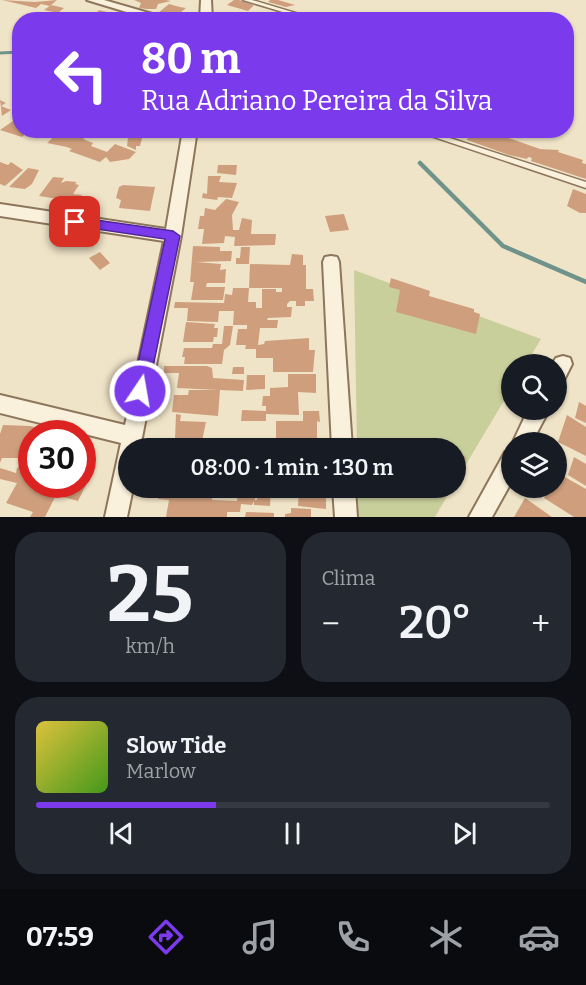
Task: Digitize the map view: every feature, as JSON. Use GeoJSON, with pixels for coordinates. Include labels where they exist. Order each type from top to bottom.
{"type":"FeatureCollection","features":[{"type":"Feature","properties":{"kind":"street"},"geometry":{"type":"LineString","coordinates":[[92,0],[138,12]]}},
{"type":"Feature","properties":{"kind":"street"},"geometry":{"type":"LineString","coordinates":[[116,517],[173,236],[189,138]]}},
{"type":"Feature","properties":{"kind":"street"},"geometry":{"type":"LineString","coordinates":[[0,210],[173,236]]}},
{"type":"Feature","properties":{"kind":"street"},"geometry":{"type":"LineString","coordinates":[[331,262],[341,438]]}},
{"type":"Feature","properties":{"kind":"street"},"geometry":{"type":"LineString","coordinates":[[0,404],[131,436]]}},
{"type":"Feature","properties":{"kind":"street"},"geometry":{"type":"LineString","coordinates":[[480,517],[501,479]]}},
{"type":"Feature","properties":{"kind":"street"},"geometry":{"type":"LineString","coordinates":[[345,498],[346,517]]}},
{"type":"Feature","properties":{"kind":"lane"},"geometry":{"type":"LineString","coordinates":[[246,0],[289,12]]}},
{"type":"Feature","properties":{"kind":"lane"},"geometry":{"type":"LineString","coordinates":[[441,138],[586,185]]}},
{"type":"Feature","properties":{"kind":"green space"},"geometry":{"type":"Polygon","coordinates":[[[354,270],[541,339],[532,354],[501,354],[501,406],[466,464],[466,438],[357,438],[354,270]]]}},
{"type":"Feature","properties":{"kind":"green space"},"geometry":{"type":"Polygon","coordinates":[[[358,498],[446,498],[435,517],[358,517],[358,498]]]}},
{"type":"Feature","properties":{"kind":"building"},"geometry":{"type":"Polygon","coordinates":[[[2,0],[35,2],[57,0],[50,6],[41,4],[36,8],[2,0]]]}},
{"type":"Feature","properties":{"kind":"building"},"geometry":{"type":"Polygon","coordinates":[[[134,0],[171,1],[158,4],[156,9],[147,9],[139,8],[141,3],[134,0]]]}},
{"type":"Feature","properties":{"kind":"building"},"geometry":{"type":"Polygon","coordinates":[[[234,0],[254,5],[248,11],[227,5],[234,0]]]}},
{"type":"Feature","properties":{"kind":"building"},"geometry":{"type":"Polygon","coordinates":[[[270,0],[295,5],[286,7],[268,2],[270,0]]]}},
{"type":"Feature","properties":{"kind":"building"},"geometry":{"type":"Polygon","coordinates":[[[169,4],[186,8],[181,12],[159,12],[169,4]]]}},
{"type":"Feature","properties":{"kind":"building"},"geometry":{"type":"Polygon","coordinates":[[[51,5],[64,8],[59,12],[44,10],[51,5]]]}},
{"type":"Feature","properties":{"kind":"building"},"geometry":{"type":"Polygon","coordinates":[[[0,100],[6,103],[1,106],[11,110],[2,116],[0,100]]]}},
{"type":"Feature","properties":{"kind":"building"},"geometry":{"type":"Polygon","coordinates":[[[12,122],[12,134],[0,130],[12,122]]]}},
{"type":"Feature","properties":{"kind":"building"},"geometry":{"type":"Polygon","coordinates":[[[52,138],[84,138],[83,139],[93,143],[91,146],[107,152],[115,144],[136,152],[129,159],[110,162],[106,157],[100,162],[69,151],[72,149],[67,147],[47,143],[52,138]]]}},
{"type":"Feature","properties":{"kind":"building"},"geometry":{"type":"Polygon","coordinates":[[[128,138],[142,138],[136,150],[127,146],[128,138]]]}},
{"type":"Feature","properties":{"kind":"building"},"geometry":{"type":"Polygon","coordinates":[[[468,138],[508,138],[540,149],[559,150],[558,152],[583,160],[582,163],[586,164],[586,179],[531,161],[532,158],[509,155],[467,140],[468,138]]]}},
{"type":"Feature","properties":{"kind":"building"},"geometry":{"type":"Polygon","coordinates":[[[0,162],[8,165],[11,162],[23,170],[5,186],[0,184],[0,162]]]}},
{"type":"Feature","properties":{"kind":"building"},"geometry":{"type":"Polygon","coordinates":[[[218,165],[237,165],[236,175],[217,173],[218,165]]]}},
{"type":"Feature","properties":{"kind":"building"},"geometry":{"type":"Polygon","coordinates":[[[28,168],[39,170],[32,184],[25,189],[9,187],[28,168]]]}},
{"type":"Feature","properties":{"kind":"building"},"geometry":{"type":"Polygon","coordinates":[[[208,176],[221,176],[219,182],[237,183],[232,198],[218,197],[217,200],[202,198],[203,193],[207,194],[208,176]]]}},
{"type":"Feature","properties":{"kind":"building"},"geometry":{"type":"Polygon","coordinates":[[[53,177],[64,178],[61,183],[77,182],[75,184],[79,185],[73,194],[82,195],[78,202],[39,196],[53,177]]]}},
{"type":"Feature","properties":{"kind":"building"},"geometry":{"type":"Polygon","coordinates":[[[123,185],[155,187],[150,211],[119,208],[121,200],[116,198],[119,187],[123,185]]]}},
{"type":"Feature","properties":{"kind":"building"},"geometry":{"type":"Polygon","coordinates":[[[573,189],[586,194],[586,213],[580,213],[567,206],[573,189]]]}},
{"type":"Feature","properties":{"kind":"building"},"geometry":{"type":"Polygon","coordinates":[[[226,199],[239,202],[232,215],[233,230],[239,230],[242,218],[252,220],[251,234],[276,234],[275,245],[234,246],[235,237],[225,236],[224,243],[202,244],[204,229],[198,229],[200,216],[204,216],[205,208],[215,210],[226,199]]]}},
{"type":"Feature","properties":{"kind":"building"},"geometry":{"type":"Polygon","coordinates":[[[344,214],[349,230],[330,232],[325,216],[344,214]]]}},
{"type":"Feature","properties":{"kind":"building"},"geometry":{"type":"Polygon","coordinates":[[[193,246],[220,247],[220,251],[232,251],[231,261],[196,262],[221,264],[220,270],[226,269],[225,283],[207,283],[206,287],[225,287],[223,300],[191,300],[194,282],[190,282],[193,246]]]}},
{"type":"Feature","properties":{"kind":"building"},"geometry":{"type":"Polygon","coordinates":[[[241,247],[250,247],[249,264],[236,264],[236,258],[240,258],[241,247]]]}},
{"type":"Feature","properties":{"kind":"building"},"geometry":{"type":"Polygon","coordinates":[[[100,252],[110,263],[100,270],[89,258],[100,252]]]}},
{"type":"Feature","properties":{"kind":"building"},"geometry":{"type":"Polygon","coordinates":[[[292,254],[303,255],[303,265],[306,265],[306,289],[313,289],[314,301],[305,301],[305,306],[296,306],[296,301],[290,301],[287,307],[292,307],[291,317],[268,318],[267,320],[278,320],[277,328],[260,328],[258,345],[264,344],[265,341],[309,338],[309,350],[315,350],[313,372],[273,372],[273,358],[256,358],[256,349],[245,349],[246,345],[236,345],[238,329],[247,329],[247,325],[233,325],[234,311],[219,311],[218,322],[187,321],[188,308],[174,308],[175,302],[224,303],[225,294],[232,295],[233,288],[249,288],[250,264],[290,265],[292,254]],[[249,288],[248,302],[256,302],[256,308],[262,308],[262,289],[276,289],[276,292],[282,292],[282,288],[249,288]]]}},
{"type":"Feature","properties":{"kind":"building"},"geometry":{"type":"Polygon","coordinates":[[[391,278],[430,291],[429,296],[474,309],[474,312],[480,314],[476,334],[396,312],[400,290],[389,287],[391,278]]]}},
{"type":"Feature","properties":{"kind":"building"},"geometry":{"type":"Polygon","coordinates":[[[186,322],[215,324],[214,328],[218,328],[217,337],[214,337],[213,342],[183,342],[186,322]]]}},
{"type":"Feature","properties":{"kind":"building"},"geometry":{"type":"Polygon","coordinates":[[[224,326],[233,326],[230,345],[224,350],[222,364],[184,364],[185,357],[182,357],[184,348],[212,348],[213,344],[222,344],[224,326]]]}},
{"type":"Feature","properties":{"kind":"building"},"geometry":{"type":"Polygon","coordinates":[[[164,366],[207,366],[212,368],[213,378],[244,380],[243,391],[220,390],[218,416],[172,412],[174,395],[188,395],[189,390],[218,390],[177,388],[179,373],[164,373],[164,366]]]}},
{"type":"Feature","properties":{"kind":"building"},"geometry":{"type":"Polygon","coordinates":[[[233,367],[244,367],[244,374],[232,374],[233,367]]]}},
{"type":"Feature","properties":{"kind":"building"},"geometry":{"type":"Polygon","coordinates":[[[288,374],[316,374],[316,393],[298,392],[299,415],[266,414],[266,421],[241,421],[242,410],[266,411],[266,406],[262,406],[263,396],[270,396],[270,388],[288,387],[288,374]]]}},
{"type":"Feature","properties":{"kind":"building"},"geometry":{"type":"Polygon","coordinates":[[[247,375],[265,375],[265,389],[246,390],[247,375]]]}},
{"type":"Feature","properties":{"kind":"building"},"geometry":{"type":"Polygon","coordinates":[[[579,402],[586,406],[586,423],[575,418],[579,402]]]}},
{"type":"Feature","properties":{"kind":"building"},"geometry":{"type":"Polygon","coordinates":[[[303,411],[319,411],[320,422],[317,421],[317,438],[276,438],[276,421],[303,421],[303,411]]]}},
{"type":"Feature","properties":{"kind":"building"},"geometry":{"type":"Polygon","coordinates":[[[176,414],[181,415],[180,421],[206,422],[203,438],[175,438],[176,414]]]}},
{"type":"Feature","properties":{"kind":"building"},"geometry":{"type":"Polygon","coordinates":[[[567,415],[586,427],[586,456],[567,446],[567,432],[561,432],[567,415]]]}},
{"type":"Feature","properties":{"kind":"building"},"geometry":{"type":"Polygon","coordinates":[[[3,425],[18,426],[18,458],[2,458],[0,463],[0,434],[3,425]]]}},
{"type":"Feature","properties":{"kind":"building"},"geometry":{"type":"Polygon","coordinates":[[[574,457],[586,464],[586,486],[568,475],[574,457]]]}},
{"type":"Feature","properties":{"kind":"building"},"geometry":{"type":"Polygon","coordinates":[[[0,468],[16,473],[17,468],[18,498],[54,498],[45,517],[30,517],[33,512],[6,503],[17,483],[0,479],[0,468]]]}},
{"type":"Feature","properties":{"kind":"building"},"geometry":{"type":"Polygon","coordinates":[[[567,478],[586,489],[586,517],[574,517],[544,498],[567,498],[567,478]]]}},
{"type":"Feature","properties":{"kind":"building"},"geometry":{"type":"Polygon","coordinates":[[[212,498],[212,500],[237,501],[237,498],[255,498],[252,505],[241,504],[240,512],[227,512],[227,517],[166,517],[169,500],[158,499],[212,498]]]}},
{"type":"Feature","properties":{"kind":"building"},"geometry":{"type":"Polygon","coordinates":[[[257,498],[270,498],[270,506],[254,505],[254,500],[257,498]]]}},
{"type":"Feature","properties":{"kind":"building"},"geometry":{"type":"Polygon","coordinates":[[[298,498],[326,498],[326,509],[298,506],[298,498]]]}},
{"type":"Feature","properties":{"kind":"building"},"geometry":{"type":"Polygon","coordinates":[[[525,498],[552,517],[514,517],[525,498]]]}},
{"type":"Feature","properties":{"kind":"building"},"geometry":{"type":"Polygon","coordinates":[[[291,508],[311,509],[311,517],[285,517],[285,514],[291,513],[291,508]]]}},
{"type":"Feature","properties":{"kind":"building"},"geometry":{"type":"Polygon","coordinates":[[[246,512],[274,513],[274,517],[245,517],[246,512]]]}},
{"type":"Feature","properties":{"kind":"waterway"},"geometry":{"type":"LineString","coordinates":[[0,53],[12,52]]}},
{"type":"Feature","properties":{"kind":"waterway"},"geometry":{"type":"LineString","coordinates":[[420,163],[503,246],[586,282]]}},
{"type":"Feature","properties":{"kind":"route"},"geometry":{"type":"LineString","coordinates":[[75,222],[173,236],[140,391]]}}]}
